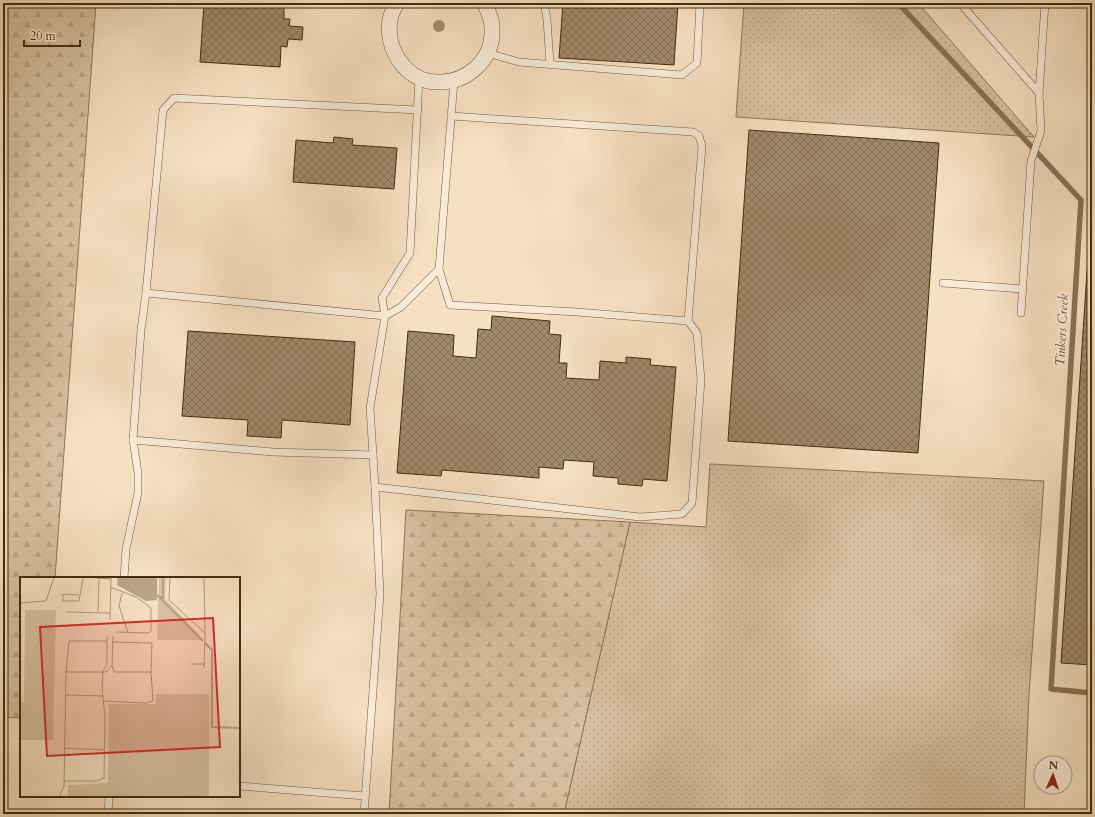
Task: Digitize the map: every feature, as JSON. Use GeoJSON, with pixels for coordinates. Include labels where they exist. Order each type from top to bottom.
{"type":"FeatureCollection","features":[{"type":"Feature","properties":{"kind":"street"},"geometry":{"type":"LineString","coordinates":[[396,3],[390,19],[389,37],[394,54],[405,68],[419,78],[437,82],[454,81],[469,74],[481,63],[487,53],[492,32],[491,16],[484,3]]}},
{"type":"Feature","properties":{"kind":"lane"},"geometry":{"type":"LineString","coordinates":[[544,3],[547,19],[550,64]]}},
{"type":"Feature","properties":{"kind":"lane"},"geometry":{"type":"LineString","coordinates":[[487,53],[519,62],[682,75],[697,63],[700,3]]}},
{"type":"Feature","properties":{"kind":"lane"},"geometry":{"type":"LineString","coordinates":[[960,3],[1040,93]]}},
{"type":"Feature","properties":{"kind":"lane"},"geometry":{"type":"LineString","coordinates":[[1021,313],[1031,161],[1041,131],[1040,93],[1045,3]]}},
{"type":"Feature","properties":{"kind":"lane"},"geometry":{"type":"LineString","coordinates":[[364,814],[380,594],[370,408],[385,316],[382,298],[410,253],[419,78]]}},
{"type":"Feature","properties":{"kind":"lane"},"geometry":{"type":"LineString","coordinates":[[454,81],[439,269],[450,305],[577,312],[688,321]]}},
{"type":"Feature","properties":{"kind":"lane"},"geometry":{"type":"LineString","coordinates":[[124,577],[126,549],[138,493],[138,473],[134,440],[141,330],[146,293],[163,110],[174,98],[418,110]]}},
{"type":"Feature","properties":{"kind":"lane"},"geometry":{"type":"LineString","coordinates":[[375,487],[640,517],[682,514],[692,503],[701,380],[696,333],[688,321],[702,146],[699,136],[693,132],[452,116]]}},
{"type":"Feature","properties":{"kind":"lane"},"geometry":{"type":"LineString","coordinates":[[146,293],[385,316],[401,307],[439,269]]}},
{"type":"Feature","properties":{"kind":"lane"},"geometry":{"type":"LineString","coordinates":[[943,283],[1023,289]]}},
{"type":"Feature","properties":{"kind":"lane"},"geometry":{"type":"LineString","coordinates":[[134,440],[273,452],[373,455]]}},
{"type":"Feature","properties":{"kind":"lane"},"geometry":{"type":"LineString","coordinates":[[240,786],[365,796]]}},
{"type":"Feature","properties":{"kind":"lane"},"geometry":{"type":"LineString","coordinates":[[108,814],[109,797]]}},
{"type":"Feature","properties":{"kind":"green space"},"geometry":{"type":"Polygon","coordinates":[[[3,3],[96,3],[55,577],[20,577],[20,718],[3,717],[3,3]]]}},
{"type":"Feature","properties":{"kind":"green space"},"geometry":{"type":"Polygon","coordinates":[[[744,3],[918,3],[1034,137],[736,117],[744,3]]]}},
{"type":"Feature","properties":{"kind":"green space"},"geometry":{"type":"Polygon","coordinates":[[[710,464],[1044,481],[1029,695],[1024,814],[564,814],[630,522],[706,527],[710,464]]]}},
{"type":"Feature","properties":{"kind":"green space"},"geometry":{"type":"Polygon","coordinates":[[[406,510],[630,522],[564,814],[389,814],[406,510]]]}},
{"type":"Feature","properties":{"kind":"building"},"geometry":{"type":"Polygon","coordinates":[[[204,3],[284,3],[284,19],[290,19],[289,26],[303,27],[302,40],[288,39],[287,47],[281,46],[280,67],[200,62],[204,3]]]}},
{"type":"Feature","properties":{"kind":"building"},"geometry":{"type":"Polygon","coordinates":[[[563,3],[678,3],[674,65],[559,58],[563,3]]]}},
{"type":"Feature","properties":{"kind":"building"},"geometry":{"type":"Polygon","coordinates":[[[749,130],[939,143],[918,453],[728,441],[749,130]]]}},
{"type":"Feature","properties":{"kind":"building"},"geometry":{"type":"Polygon","coordinates":[[[334,137],[353,139],[352,145],[397,148],[394,189],[293,182],[296,140],[333,143],[334,137]]]}},
{"type":"Feature","properties":{"kind":"building"},"geometry":{"type":"Polygon","coordinates":[[[1092,197],[1092,665],[1061,663],[1092,197]]]}},
{"type":"Feature","properties":{"kind":"building"},"geometry":{"type":"Polygon","coordinates":[[[492,316],[550,321],[549,334],[561,335],[559,363],[567,363],[566,378],[599,380],[600,361],[626,363],[626,357],[651,359],[650,365],[676,367],[667,481],[643,479],[642,486],[618,484],[618,478],[593,476],[594,462],[564,460],[563,469],[539,467],[539,478],[442,470],[441,476],[397,473],[408,331],[454,335],[453,356],[476,358],[478,329],[491,330],[492,316]]]}},
{"type":"Feature","properties":{"kind":"building"},"geometry":{"type":"Polygon","coordinates":[[[188,331],[355,342],[350,425],[282,420],[281,438],[247,436],[248,420],[182,416],[188,331]]]}},
{"type":"Feature","properties":{"kind":"waterway","name":"Tinkers Creek"},"geometry":{"type":"LineString","coordinates":[[898,3],[1081,200],[1051,689],[1092,693]]}}]}
